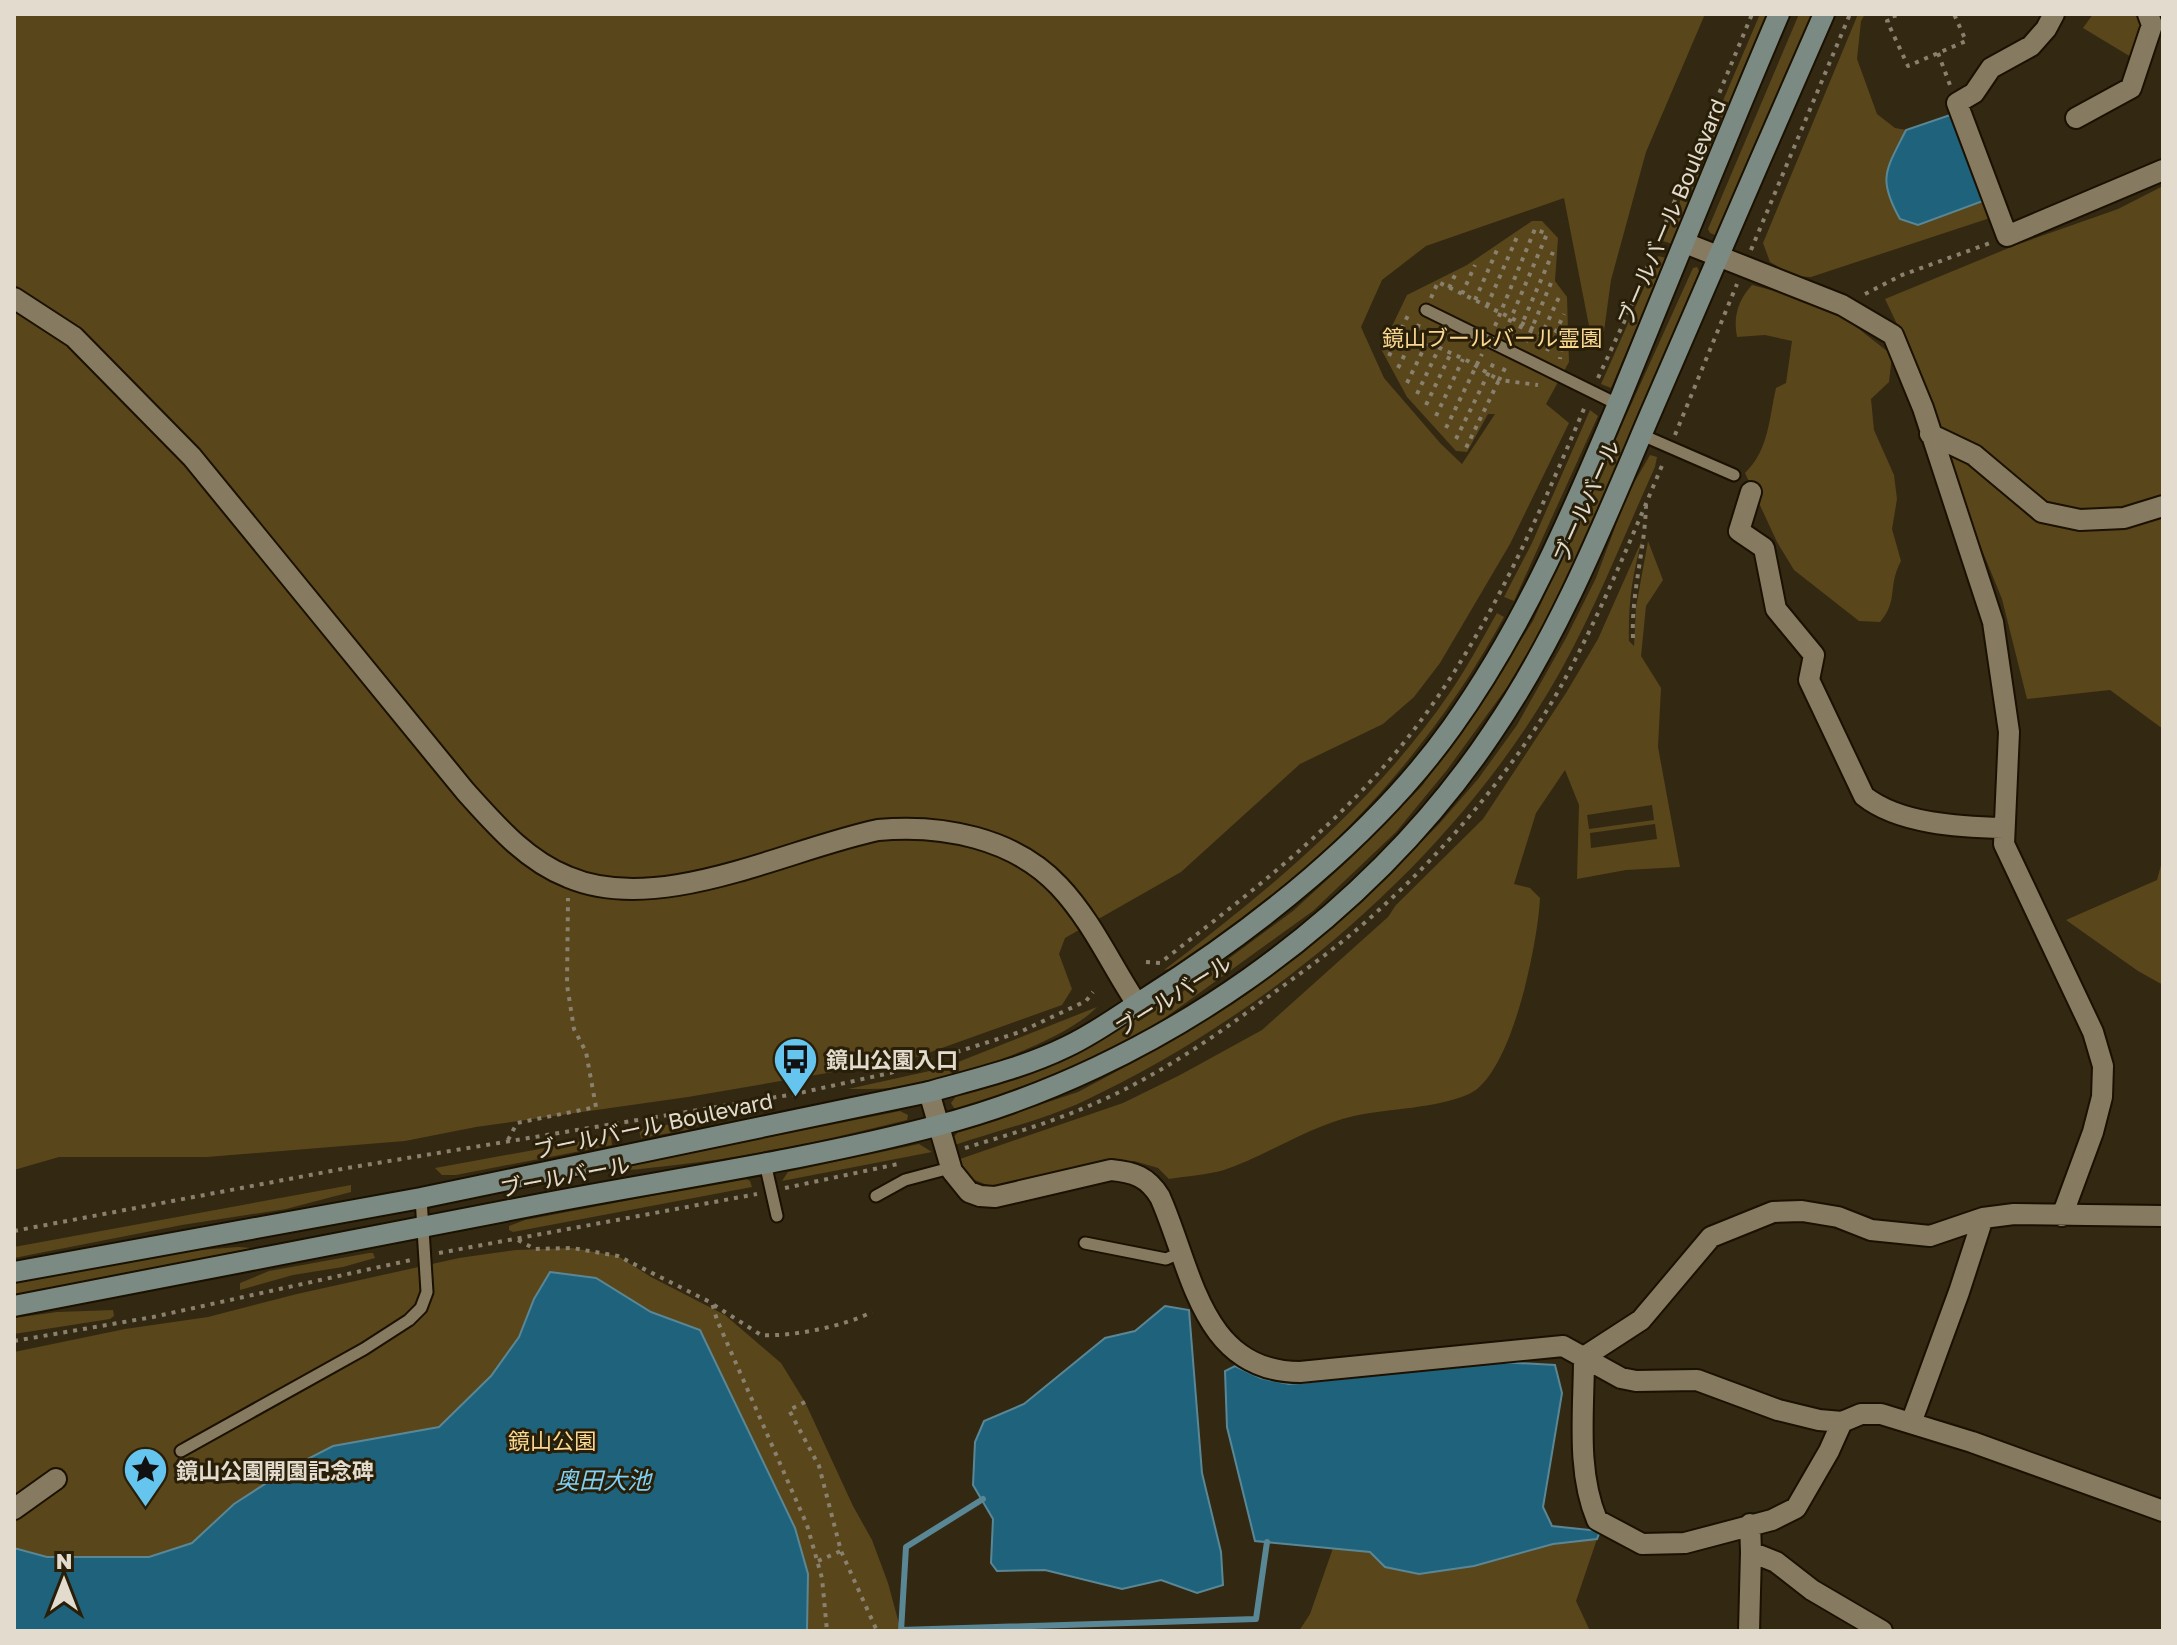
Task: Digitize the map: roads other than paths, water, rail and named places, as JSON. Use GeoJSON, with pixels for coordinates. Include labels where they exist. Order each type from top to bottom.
{"type":"FeatureCollection","features":[{"type":"Feature","properties":{"kind":"street","name":"ブールバール Boulevard"},"geometry":{"type":"LineString","coordinates":[[14,1272],[421,1198],[929,1092],[996,1073],[1067,1047],[1184,974],[1272,909],[1331,859],[1395,796],[1451,728],[1503,648],[1566,526],[1779,14]]}},
{"type":"Feature","properties":{"kind":"street","name":"ブールバール"},"geometry":{"type":"LineString","coordinates":[[14,1306],[765,1163],[938,1126],[1081,1075],[1152,1040],[1212,1003],[1283,952],[1346,899],[1450,793],[1494,731],[1559,620],[1824,14]]}},
{"type":"Feature","properties":{"kind":"street"},"geometry":{"type":"LineString","coordinates":[[2054,14],[2031,46],[1991,68],[1974,93],[1957,103],[2007,236],[2163,170]]}},
{"type":"Feature","properties":{"kind":"street"},"geometry":{"type":"LineString","coordinates":[[2076,118],[2131,88],[2152,25],[2148,14]]}},
{"type":"Feature","properties":{"kind":"street"},"geometry":{"type":"LineString","coordinates":[[1685,243],[1842,305],[1893,335],[1923,408],[1993,622],[2009,732],[2004,844],[2093,1032],[2103,1066],[2102,1097],[2093,1132],[2062,1216]]}},
{"type":"Feature","properties":{"kind":"street"},"geometry":{"type":"LineString","coordinates":[[14,298],[74,337],[192,457],[465,791],[506,837],[544,865],[592,885],[636,890],[713,876],[878,830],[917,827],[952,831],[988,841],[1009,851],[1059,886],[1094,931],[1137,1004]]}},
{"type":"Feature","properties":{"kind":"street"},"geometry":{"type":"LineString","coordinates":[[1930,434],[1974,455],[2042,512],[2080,520],[2124,518],[2163,506]]}},
{"type":"Feature","properties":{"kind":"street"},"geometry":{"type":"LineString","coordinates":[[1751,492],[1739,531],[1764,548],[1776,609],[1814,655],[1809,680],[1864,796],[1878,806],[1940,824],[2004,828]]}},
{"type":"Feature","properties":{"kind":"street"},"geometry":{"type":"LineString","coordinates":[[929,1092],[948,1160],[960,1184],[969,1192],[995,1197],[1111,1170],[1143,1177],[1160,1197],[1209,1320],[1225,1343],[1251,1362],[1281,1372],[1563,1346],[1621,1378],[1636,1381],[1697,1380],[1778,1410],[1819,1420],[1842,1422],[1861,1414],[1881,1414],[1972,1442],[2163,1511]]}},
{"type":"Feature","properties":{"kind":"street"},"geometry":{"type":"LineString","coordinates":[[1584,1357],[1641,1320],[1711,1237],[1744,1221],[1773,1212],[1802,1211],[1838,1217],[1871,1230],[1930,1236],[1983,1218],[2014,1214],[2163,1216]]}},
{"type":"Feature","properties":{"kind":"street"},"geometry":{"type":"LineString","coordinates":[[1911,1423],[1983,1218]]}},
{"type":"Feature","properties":{"kind":"street"},"geometry":{"type":"LineString","coordinates":[[1584,1357],[1587,1497],[1597,1520],[1642,1544],[1685,1543],[1725,1534],[1750,1524],[1772,1520],[1796,1508],[1842,1422]]}},
{"type":"Feature","properties":{"kind":"street"},"geometry":{"type":"LineString","coordinates":[[14,1509],[56,1479]]}},
{"type":"Feature","properties":{"kind":"street"},"geometry":{"type":"LineString","coordinates":[[1749,1631],[1750,1524]]}},
{"type":"Feature","properties":{"kind":"street"},"geometry":{"type":"LineString","coordinates":[[1751,1552],[1776,1562],[1812,1590],[1882,1631]]}},
{"type":"Feature","properties":{"kind":"lane"},"geometry":{"type":"LineString","coordinates":[[1426,310],[1617,404]]}},
{"type":"Feature","properties":{"kind":"lane"},"geometry":{"type":"LineString","coordinates":[[1642,435],[1734,475]]}},
{"type":"Feature","properties":{"kind":"lane"},"geometry":{"type":"LineString","coordinates":[[876,1196],[948,1160]]}},
{"type":"Feature","properties":{"kind":"lane"},"geometry":{"type":"LineString","coordinates":[[765,1163],[777,1216]]}},
{"type":"Feature","properties":{"kind":"lane"},"geometry":{"type":"LineString","coordinates":[[181,1451],[364,1349],[409,1320],[421,1308],[427,1292],[421,1198]]}},
{"type":"Feature","properties":{"kind":"lane"},"geometry":{"type":"LineString","coordinates":[[1085,1243],[1166,1259],[1182,1252]]}},
{"type":"Feature","properties":{"kind":"water"},"geometry":{"type":"Polygon","coordinates":[[[1953,114],[1983,201],[1918,225],[1900,219],[1888,193],[1887,174],[1906,130],[1953,114]]]}},
{"type":"Feature","properties":{"kind":"water","name":"奥田大池"},"geometry":{"type":"Polygon","coordinates":[[[550,1272],[596,1278],[651,1312],[700,1330],[795,1528],[808,1574],[807,1631],[14,1631],[14,1548],[47,1557],[149,1557],[192,1543],[234,1504],[288,1469],[333,1446],[439,1427],[491,1376],[519,1337],[534,1299],[550,1272]]]}},
{"type":"Feature","properties":{"kind":"water"},"geometry":{"type":"Polygon","coordinates":[[[1165,1306],[1189,1310],[1202,1473],[1221,1552],[1223,1585],[1197,1593],[1161,1580],[1122,1589],[1045,1570],[997,1571],[991,1563],[993,1519],[973,1485],[975,1442],[984,1421],[1024,1404],[1105,1338],[1135,1331],[1165,1306]]]}},
{"type":"Feature","properties":{"kind":"water"},"geometry":{"type":"Polygon","coordinates":[[[1499,1362],[1555,1365],[1562,1393],[1543,1507],[1552,1526],[1600,1531],[1597,1539],[1553,1544],[1474,1566],[1419,1574],[1385,1567],[1370,1552],[1255,1541],[1227,1427],[1225,1371],[1235,1366],[1261,1378],[1289,1384],[1499,1362]]]}},
{"type":"Feature","properties":{"kind":"waterway"},"geometry":{"type":"LineString","coordinates":[[901,1631],[906,1547],[983,1499]]}},
{"type":"Feature","properties":{"kind":"waterway"},"geometry":{"type":"LineString","coordinates":[[901,1630],[1256,1619],[1267,1542]]}},
{"type":"Feature","properties":{"kind":"place","name":"鏡山公園入口"},"geometry":{"type":"Point","coordinates":[795,1098]}},
{"type":"Feature","properties":{"kind":"place","name":"鏡山公園開園記念碑"},"geometry":{"type":"Point","coordinates":[145,1509]}},
{"type":"Feature","properties":{"kind":"park label","name":"鏡山ブールバール霊園"},"geometry":{"type":"Point","coordinates":[1492,337]}},
{"type":"Feature","properties":{"kind":"park label","name":"鏡山公園"},"geometry":{"type":"Point","coordinates":[552,1440]}}]}
